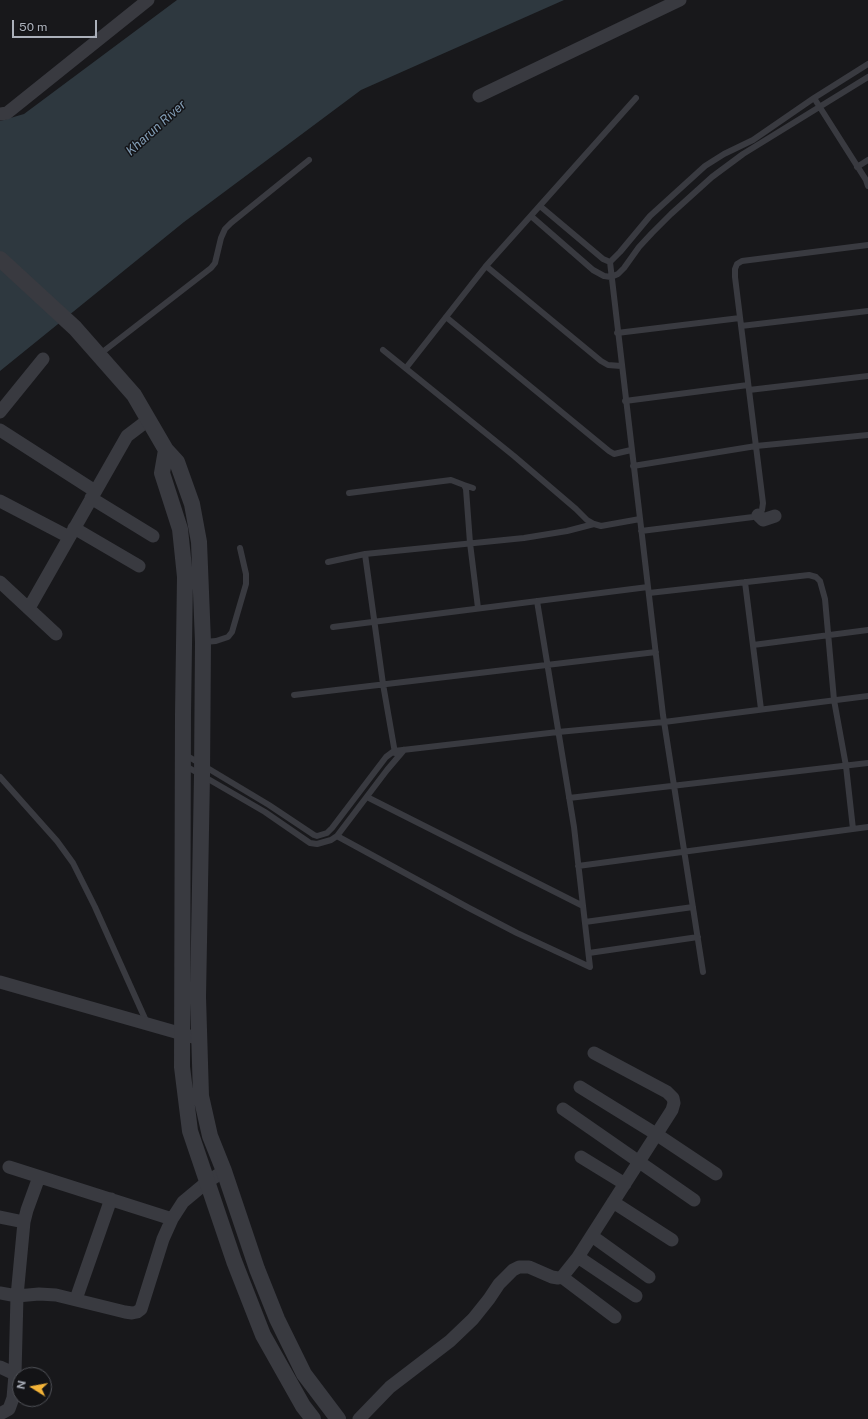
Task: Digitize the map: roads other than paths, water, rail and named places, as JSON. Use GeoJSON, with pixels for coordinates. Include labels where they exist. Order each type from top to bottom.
{"type":"FeatureCollection","features":[{"type":"Feature","properties":{"kind":"street"},"geometry":{"type":"LineString","coordinates":[[0,114],[7,113],[148,0]]}},
{"type":"Feature","properties":{"kind":"street"},"geometry":{"type":"LineString","coordinates":[[479,96],[680,0]]}},
{"type":"Feature","properties":{"kind":"street"},"geometry":{"type":"LineString","coordinates":[[0,259],[74,328],[134,396],[166,450],[177,462],[192,504],[199,542],[203,642],[198,997],[201,1096],[210,1136],[224,1171],[257,1269],[277,1319],[304,1374],[338,1419]]}},
{"type":"Feature","properties":{"kind":"street"},"geometry":{"type":"LineString","coordinates":[[0,412],[43,359]]}},
{"type":"Feature","properties":{"kind":"street"},"geometry":{"type":"LineString","coordinates":[[28,608],[127,436],[148,420]]}},
{"type":"Feature","properties":{"kind":"street"},"geometry":{"type":"LineString","coordinates":[[0,430],[153,536]]}},
{"type":"Feature","properties":{"kind":"street"},"geometry":{"type":"LineString","coordinates":[[166,450],[162,473],[180,529],[185,578],[182,1066],[190,1130],[234,1261],[263,1335],[303,1406],[313,1419]]}},
{"type":"Feature","properties":{"kind":"street"},"geometry":{"type":"LineString","coordinates":[[0,501],[72,533],[139,566]]}},
{"type":"Feature","properties":{"kind":"street"},"geometry":{"type":"LineString","coordinates":[[758,514],[763,520],[775,516]]}},
{"type":"Feature","properties":{"kind":"street"},"geometry":{"type":"LineString","coordinates":[[182,545],[199,542]]}},
{"type":"Feature","properties":{"kind":"street"},"geometry":{"type":"LineString","coordinates":[[0,582],[56,634]]}},
{"type":"Feature","properties":{"kind":"street"},"geometry":{"type":"LineString","coordinates":[[0,982],[200,1039]]}},
{"type":"Feature","properties":{"kind":"street"},"geometry":{"type":"LineString","coordinates":[[562,1278],[592,1236],[672,1110],[674,1103],[673,1098],[667,1092],[594,1053]]}},
{"type":"Feature","properties":{"kind":"street"},"geometry":{"type":"LineString","coordinates":[[580,1087],[656,1134],[716,1174]]}},
{"type":"Feature","properties":{"kind":"street"},"geometry":{"type":"LineString","coordinates":[[563,1109],[694,1200]]}},
{"type":"Feature","properties":{"kind":"street"},"geometry":{"type":"LineString","coordinates":[[581,1158],[625,1184]]}},
{"type":"Feature","properties":{"kind":"street"},"geometry":{"type":"LineString","coordinates":[[9,1167],[172,1219]]}},
{"type":"Feature","properties":{"kind":"street"},"geometry":{"type":"LineString","coordinates":[[0,1293],[17,1296],[39,1294],[56,1295],[132,1313],[141,1309],[163,1239],[172,1219],[183,1202],[207,1182],[224,1171]]}},
{"type":"Feature","properties":{"kind":"street"},"geometry":{"type":"LineString","coordinates":[[15,1367],[17,1296],[24,1222],[39,1177]]}},
{"type":"Feature","properties":{"kind":"street"},"geometry":{"type":"LineString","coordinates":[[76,1299],[111,1199]]}},
{"type":"Feature","properties":{"kind":"street"},"geometry":{"type":"LineString","coordinates":[[613,1202],[672,1240]]}},
{"type":"Feature","properties":{"kind":"street"},"geometry":{"type":"LineString","coordinates":[[0,1217],[24,1222]]}},
{"type":"Feature","properties":{"kind":"street"},"geometry":{"type":"LineString","coordinates":[[592,1236],[649,1277]]}},
{"type":"Feature","properties":{"kind":"street"},"geometry":{"type":"LineString","coordinates":[[578,1257],[636,1296]]}},
{"type":"Feature","properties":{"kind":"street"},"geometry":{"type":"LineString","coordinates":[[359,1419],[390,1387],[450,1341],[473,1319],[499,1284],[513,1270],[519,1267],[529,1267],[558,1278],[562,1278],[615,1317]]}},
{"type":"Feature","properties":{"kind":"street"},"geometry":{"type":"LineString","coordinates":[[0,1367],[12,1373]]}},
{"type":"Feature","properties":{"kind":"street"},"geometry":{"type":"LineString","coordinates":[[0,1414],[9,1409],[12,1401]]}},
{"type":"Feature","properties":{"kind":"lane"},"geometry":{"type":"LineString","coordinates":[[703,972],[664,722],[617,333],[610,262],[650,216],[705,166],[730,151],[753,140],[814,98],[868,64]]}},
{"type":"Feature","properties":{"kind":"lane"},"geometry":{"type":"LineString","coordinates":[[531,216],[593,270],[604,276],[611,277],[618,274],[652,233],[712,177],[743,154],[820,108],[868,77]]}},
{"type":"Feature","properties":{"kind":"lane"},"geometry":{"type":"LineString","coordinates":[[406,368],[486,266],[636,98]]}},
{"type":"Feature","properties":{"kind":"lane"},"geometry":{"type":"LineString","coordinates":[[814,98],[867,182]]}},
{"type":"Feature","properties":{"kind":"lane"},"geometry":{"type":"LineString","coordinates":[[98,355],[211,268],[215,263],[224,229],[309,160]]}},
{"type":"Feature","properties":{"kind":"lane"},"geometry":{"type":"LineString","coordinates":[[857,167],[868,160]]}},
{"type":"Feature","properties":{"kind":"lane"},"geometry":{"type":"LineString","coordinates":[[540,206],[603,259],[610,262]]}},
{"type":"Feature","properties":{"kind":"lane"},"geometry":{"type":"LineString","coordinates":[[641,531],[753,517],[762,510],[763,504],[735,270],[737,264],[742,261],[868,245]]}},
{"type":"Feature","properties":{"kind":"lane"},"geometry":{"type":"LineString","coordinates":[[486,266],[601,361],[608,365],[621,366]]}},
{"type":"Feature","properties":{"kind":"lane"},"geometry":{"type":"LineString","coordinates":[[741,326],[868,311]]}},
{"type":"Feature","properties":{"kind":"lane"},"geometry":{"type":"LineString","coordinates":[[446,317],[609,451],[614,454],[620,454],[631,450]]}},
{"type":"Feature","properties":{"kind":"lane"},"geometry":{"type":"LineString","coordinates":[[617,333],[740,318]]}},
{"type":"Feature","properties":{"kind":"lane"},"geometry":{"type":"LineString","coordinates":[[383,350],[514,456],[587,520],[601,526],[640,519]]}},
{"type":"Feature","properties":{"kind":"lane"},"geometry":{"type":"LineString","coordinates":[[625,401],[868,376]]}},
{"type":"Feature","properties":{"kind":"lane"},"geometry":{"type":"LineString","coordinates":[[633,466],[756,446],[868,435]]}},
{"type":"Feature","properties":{"kind":"lane"},"geometry":{"type":"LineString","coordinates":[[348,493],[451,480],[473,488]]}},
{"type":"Feature","properties":{"kind":"lane"},"geometry":{"type":"LineString","coordinates":[[464,485],[466,489],[470,543],[478,608]]}},
{"type":"Feature","properties":{"kind":"lane"},"geometry":{"type":"LineString","coordinates":[[328,562],[365,554],[524,538],[567,531],[594,524]]}},
{"type":"Feature","properties":{"kind":"lane"},"geometry":{"type":"LineString","coordinates":[[203,642],[216,641],[228,637],[232,632],[246,584],[246,574],[240,548]]}},
{"type":"Feature","properties":{"kind":"lane"},"geometry":{"type":"LineString","coordinates":[[365,554],[383,684],[394,751],[397,758]]}},
{"type":"Feature","properties":{"kind":"lane"},"geometry":{"type":"LineString","coordinates":[[333,627],[537,601],[809,575],[816,577],[820,581],[823,589],[834,700],[846,766],[853,829]]}},
{"type":"Feature","properties":{"kind":"lane"},"geometry":{"type":"LineString","coordinates":[[745,582],[761,709]]}},
{"type":"Feature","properties":{"kind":"lane"},"geometry":{"type":"LineString","coordinates":[[337,836],[469,908],[543,946],[590,967],[569,798],[537,601]]}},
{"type":"Feature","properties":{"kind":"lane"},"geometry":{"type":"LineString","coordinates":[[753,645],[868,630]]}},
{"type":"Feature","properties":{"kind":"lane"},"geometry":{"type":"LineString","coordinates":[[294,695],[656,652]]}},
{"type":"Feature","properties":{"kind":"lane"},"geometry":{"type":"LineString","coordinates":[[183,759],[269,805],[317,836],[327,833],[332,828],[386,757],[394,751],[558,732],[664,722],[868,696]]}},
{"type":"Feature","properties":{"kind":"lane"},"geometry":{"type":"LineString","coordinates":[[183,759],[202,770],[310,843],[316,844],[324,843],[337,836],[404,750]]}},
{"type":"Feature","properties":{"kind":"lane"},"geometry":{"type":"LineString","coordinates":[[569,798],[868,763]]}},
{"type":"Feature","properties":{"kind":"lane"},"geometry":{"type":"LineString","coordinates":[[0,777],[57,842],[73,863],[95,907],[148,1025]]}},
{"type":"Feature","properties":{"kind":"lane"},"geometry":{"type":"LineString","coordinates":[[366,797],[583,906]]}},
{"type":"Feature","properties":{"kind":"lane"},"geometry":{"type":"LineString","coordinates":[[578,866],[868,827]]}},
{"type":"Feature","properties":{"kind":"lane"},"geometry":{"type":"LineString","coordinates":[[585,922],[693,908]]}},
{"type":"Feature","properties":{"kind":"lane"},"geometry":{"type":"LineString","coordinates":[[589,952],[698,937]]}},
{"type":"Feature","properties":{"kind":"water","name":"Kharun River"},"geometry":{"type":"Polygon","coordinates":[[[177,0],[564,0],[361,90],[184,222],[0,371],[0,121],[24,114],[177,0]]]}}]}
